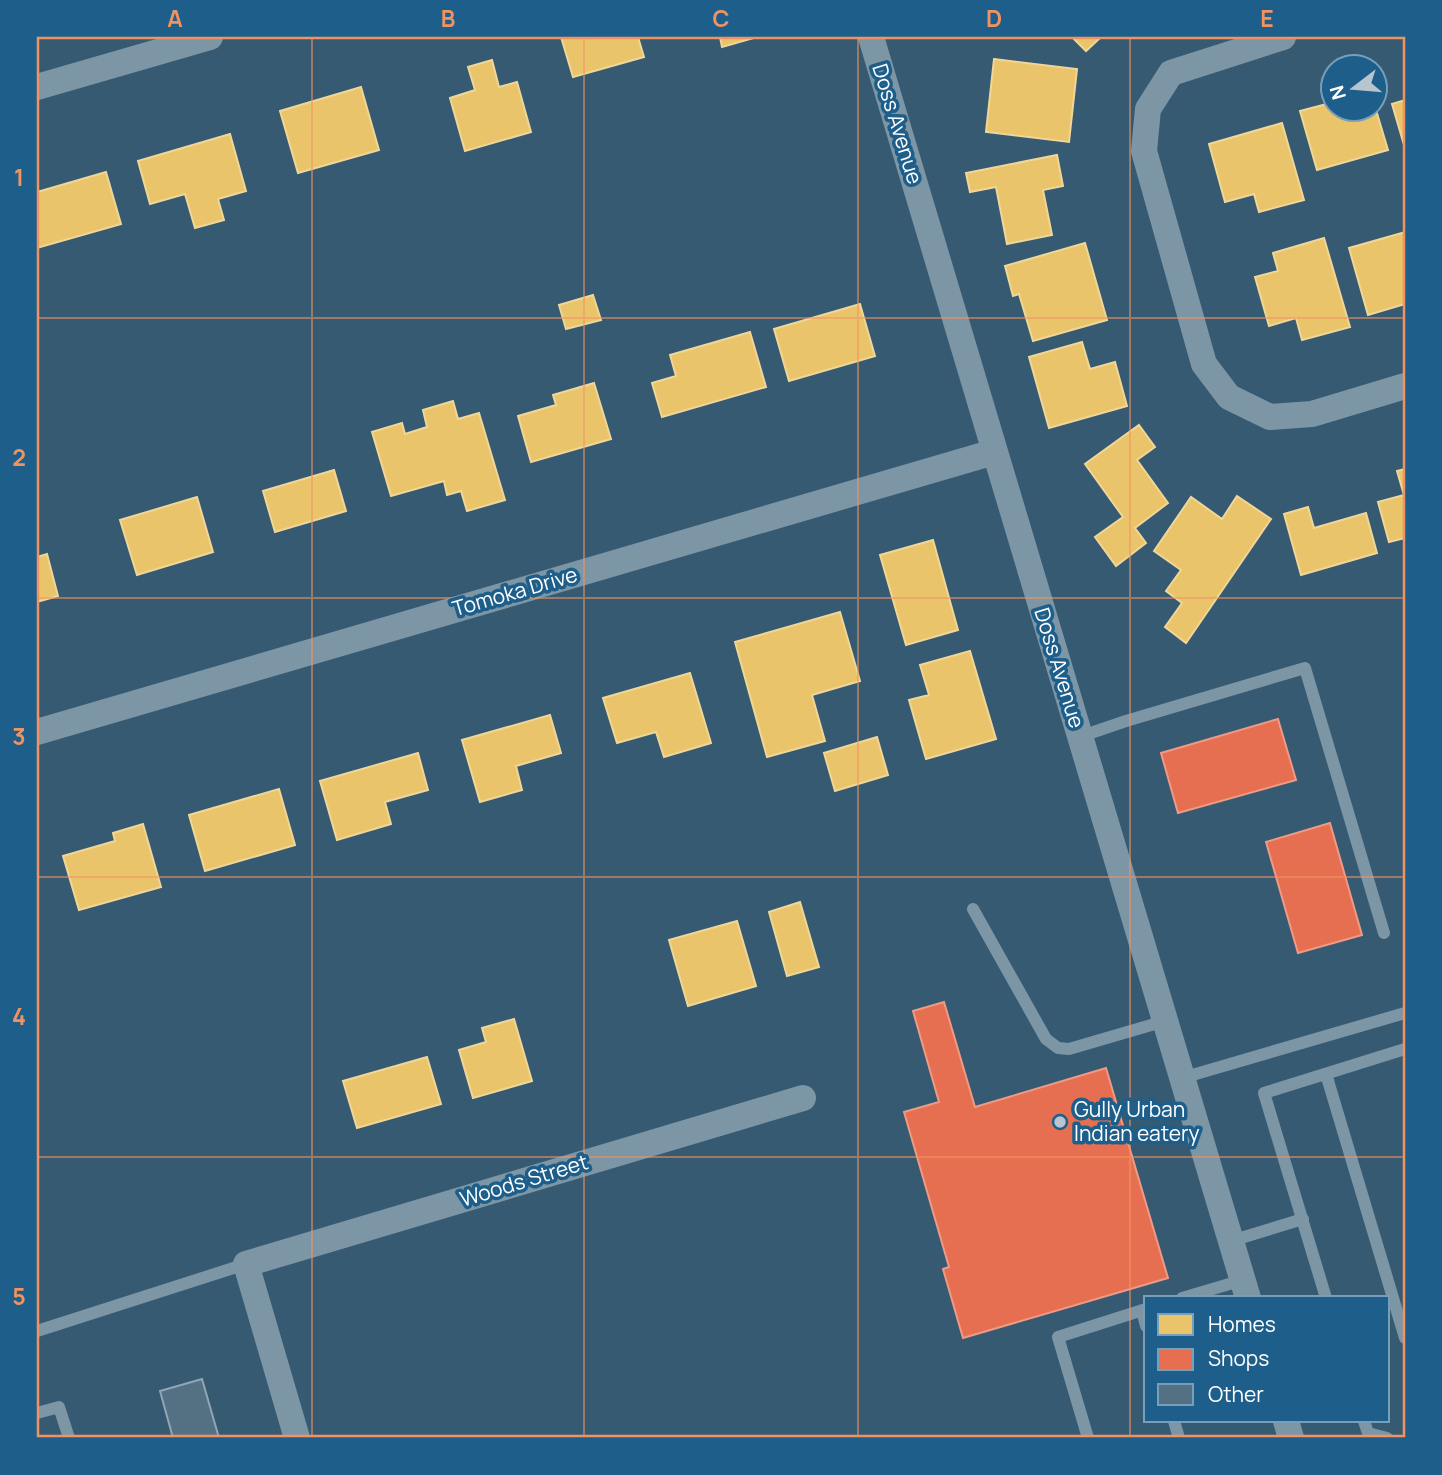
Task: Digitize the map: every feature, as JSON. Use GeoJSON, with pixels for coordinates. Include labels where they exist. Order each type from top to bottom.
{"type":"FeatureCollection","features":[{"type":"Feature","properties":{"kind":"street"},"geometry":{"type":"LineString","coordinates":[[37,88],[210,37]]}},
{"type":"Feature","properties":{"kind":"street","name":"Doss Avenue"},"geometry":{"type":"LineString","coordinates":[[871,37],[1245,1289]]}},
{"type":"Feature","properties":{"kind":"street"},"geometry":{"type":"LineString","coordinates":[[1283,37],[1171,74],[1148,109],[1144,150],[1204,364],[1229,397],[1270,417],[1312,414],[1405,386]]}},
{"type":"Feature","properties":{"kind":"street","name":"Tomoka Drive"},"geometry":{"type":"LineString","coordinates":[[37,732],[994,452]]}},
{"type":"Feature","properties":{"kind":"street","name":"Woods Street"},"geometry":{"type":"LineString","coordinates":[[246,1264],[803,1098]]}},
{"type":"Feature","properties":{"kind":"street"},"geometry":{"type":"LineString","coordinates":[[246,1264],[297,1438]]}},
{"type":"Feature","properties":{"kind":"lane"},"geometry":{"type":"LineString","coordinates":[[1080,737],[1305,668],[1384,933]]}},
{"type":"Feature","properties":{"kind":"lane"},"geometry":{"type":"LineString","coordinates":[[973,909],[1046,1039],[1058,1048],[1069,1049],[1165,1021]]}},
{"type":"Feature","properties":{"kind":"lane"},"geometry":{"type":"LineString","coordinates":[[1182,1078],[1405,1013]]}},
{"type":"Feature","properties":{"kind":"lane"},"geometry":{"type":"LineString","coordinates":[[1325,1296],[1264,1093],[1405,1049]]}},
{"type":"Feature","properties":{"kind":"lane"},"geometry":{"type":"LineString","coordinates":[[1326,1074],[1405,1338]]}},
{"type":"Feature","properties":{"kind":"lane"},"geometry":{"type":"LineString","coordinates":[[1231,1241],[1303,1219]]}},
{"type":"Feature","properties":{"kind":"lane"},"geometry":{"type":"LineString","coordinates":[[37,1331],[246,1264]]}},
{"type":"Feature","properties":{"kind":"lane"},"geometry":{"type":"LineString","coordinates":[[1196,1296],[1245,1289]]}},
{"type":"Feature","properties":{"kind":"lane"},"geometry":{"type":"LineString","coordinates":[[1088,1438],[1058,1337],[1144,1310]]}},
{"type":"Feature","properties":{"kind":"lane"},"geometry":{"type":"LineString","coordinates":[[37,1413],[59,1407],[69,1438]]}},
{"type":"Feature","properties":{"kind":"lane"},"geometry":{"type":"LineString","coordinates":[[1364,1422],[1368,1433],[1387,1438]]}},
{"type":"Feature","properties":{"kind":"building: Homes"},"geometry":{"type":"Polygon","coordinates":[[[561,37],[638,37],[644,57],[573,77],[561,37]]]}},
{"type":"Feature","properties":{"kind":"building: Homes"},"geometry":{"type":"Polygon","coordinates":[[[720,37],[757,37],[722,47],[720,37]]]}},
{"type":"Feature","properties":{"kind":"building: Homes"},"geometry":{"type":"Polygon","coordinates":[[[1072,37],[1101,37],[1086,51],[1072,37]]]}},
{"type":"Feature","properties":{"kind":"building: Homes"},"geometry":{"type":"Polygon","coordinates":[[[994,59],[1077,69],[1069,142],[986,132],[994,59]]]}},
{"type":"Feature","properties":{"kind":"building: Homes"},"geometry":{"type":"Polygon","coordinates":[[[492,60],[499,87],[517,82],[531,132],[465,151],[450,98],[475,90],[468,67],[492,60]]]}},
{"type":"Feature","properties":{"kind":"building: Homes"},"geometry":{"type":"Polygon","coordinates":[[[361,87],[379,150],[298,173],[280,111],[361,87]]]}},
{"type":"Feature","properties":{"kind":"building: Homes"},"geometry":{"type":"Polygon","coordinates":[[[1405,100],[1405,145],[1404,145],[1392,104],[1405,100]]]}},
{"type":"Feature","properties":{"kind":"building: Homes"},"geometry":{"type":"Polygon","coordinates":[[[1320,106],[1320,122],[1380,122],[1388,150],[1317,170],[1300,111],[1320,106]]]}},
{"type":"Feature","properties":{"kind":"building: Homes"},"geometry":{"type":"Polygon","coordinates":[[[1282,123],[1304,200],[1259,212],[1254,194],[1225,202],[1209,144],[1282,123]]]}},
{"type":"Feature","properties":{"kind":"building: Homes"},"geometry":{"type":"Polygon","coordinates":[[[230,134],[246,191],[218,199],[224,220],[195,228],[185,194],[150,204],[138,161],[230,134]]]}},
{"type":"Feature","properties":{"kind":"building: Homes"},"geometry":{"type":"Polygon","coordinates":[[[1057,155],[1063,186],[1043,190],[1052,235],[1007,244],[996,187],[970,192],[966,173],[1057,155]]]}},
{"type":"Feature","properties":{"kind":"building: Homes"},"geometry":{"type":"Polygon","coordinates":[[[106,172],[121,224],[37,248],[37,192],[106,172]]]}},
{"type":"Feature","properties":{"kind":"building: Homes"},"geometry":{"type":"Polygon","coordinates":[[[1405,232],[1405,304],[1368,315],[1349,248],[1405,232]]]}},
{"type":"Feature","properties":{"kind":"building: Homes"},"geometry":{"type":"Polygon","coordinates":[[[1324,238],[1350,327],[1302,340],[1296,318],[1269,326],[1255,277],[1278,271],[1273,253],[1324,238]]]}},
{"type":"Feature","properties":{"kind":"building: Homes"},"geometry":{"type":"Polygon","coordinates":[[[1085,243],[1107,320],[1033,341],[1019,294],[1013,296],[1005,266],[1085,243]]]}},
{"type":"Feature","properties":{"kind":"building: Homes"},"geometry":{"type":"Polygon","coordinates":[[[593,295],[601,320],[566,329],[559,305],[593,295]]]}},
{"type":"Feature","properties":{"kind":"building: Homes"},"geometry":{"type":"Polygon","coordinates":[[[860,304],[875,356],[789,381],[774,329],[860,304]]]}},
{"type":"Feature","properties":{"kind":"building: Homes"},"geometry":{"type":"Polygon","coordinates":[[[750,332],[766,387],[662,417],[652,383],[676,376],[670,355],[750,332]]]}},
{"type":"Feature","properties":{"kind":"building: Homes"},"geometry":{"type":"Polygon","coordinates":[[[1082,342],[1090,369],[1115,362],[1127,406],[1049,428],[1029,357],[1082,342]]]}},
{"type":"Feature","properties":{"kind":"building: Homes"},"geometry":{"type":"Polygon","coordinates":[[[594,383],[611,439],[531,462],[518,416],[556,405],[553,395],[594,383]]]}},
{"type":"Feature","properties":{"kind":"building: Homes"},"geometry":{"type":"Polygon","coordinates":[[[453,401],[458,419],[479,413],[505,500],[467,511],[461,491],[447,495],[444,481],[391,496],[372,432],[402,423],[405,434],[427,427],[423,410],[453,401]]]}},
{"type":"Feature","properties":{"kind":"building: Homes"},"geometry":{"type":"Polygon","coordinates":[[[1139,425],[1155,447],[1137,460],[1168,503],[1135,528],[1146,543],[1116,566],[1095,537],[1123,517],[1085,464],[1139,425]]]}},
{"type":"Feature","properties":{"kind":"building: Homes"},"geometry":{"type":"Polygon","coordinates":[[[1405,469],[1405,538],[1389,542],[1378,502],[1404,495],[1397,471],[1405,469]]]}},
{"type":"Feature","properties":{"kind":"building: Homes"},"geometry":{"type":"Polygon","coordinates":[[[334,470],[346,511],[275,532],[263,491],[334,470]]]}},
{"type":"Feature","properties":{"kind":"building: Homes"},"geometry":{"type":"Polygon","coordinates":[[[1237,496],[1271,519],[1186,643],[1165,627],[1182,603],[1166,591],[1181,570],[1154,551],[1191,497],[1222,519],[1237,496]]]}},
{"type":"Feature","properties":{"kind":"building: Homes"},"geometry":{"type":"Polygon","coordinates":[[[197,497],[213,552],[137,575],[120,520],[197,497]]]}},
{"type":"Feature","properties":{"kind":"building: Homes"},"geometry":{"type":"Polygon","coordinates":[[[1308,507],[1314,528],[1366,513],[1377,553],[1301,575],[1284,514],[1308,507]]]}},
{"type":"Feature","properties":{"kind":"building: Homes"},"geometry":{"type":"Polygon","coordinates":[[[933,540],[958,630],[906,645],[880,555],[933,540]]]}},
{"type":"Feature","properties":{"kind":"building: Homes"},"geometry":{"type":"Polygon","coordinates":[[[47,554],[58,596],[37,602],[37,557],[47,554]]]}},
{"type":"Feature","properties":{"kind":"building: Homes"},"geometry":{"type":"Polygon","coordinates":[[[840,612],[860,681],[812,695],[825,741],[767,757],[735,642],[840,612]]]}},
{"type":"Feature","properties":{"kind":"building: Homes"},"geometry":{"type":"Polygon","coordinates":[[[970,651],[996,739],[926,759],[909,700],[929,695],[920,665],[970,651]]]}},
{"type":"Feature","properties":{"kind":"building: Homes"},"geometry":{"type":"Polygon","coordinates":[[[690,673],[711,743],[664,757],[656,732],[617,743],[603,698],[690,673]]]}},
{"type":"Feature","properties":{"kind":"building: Homes"},"geometry":{"type":"Polygon","coordinates":[[[550,715],[561,753],[516,766],[522,790],[480,802],[462,740],[550,715]]]}},
{"type":"Feature","properties":{"kind":"building: Homes"},"geometry":{"type":"Polygon","coordinates":[[[877,737],[888,775],[835,791],[824,753],[877,737]]]}},
{"type":"Feature","properties":{"kind":"building: Homes"},"geometry":{"type":"Polygon","coordinates":[[[418,753],[428,790],[385,802],[391,824],[337,840],[320,781],[418,753]]]}},
{"type":"Feature","properties":{"kind":"building: Homes"},"geometry":{"type":"Polygon","coordinates":[[[279,789],[295,845],[205,871],[189,815],[279,789]]]}},
{"type":"Feature","properties":{"kind":"building: Homes"},"geometry":{"type":"Polygon","coordinates":[[[143,824],[161,887],[79,910],[63,856],[115,841],[113,833],[143,824]]]}},
{"type":"Feature","properties":{"kind":"building: Homes"},"geometry":{"type":"Polygon","coordinates":[[[800,902],[819,967],[787,976],[769,912],[800,902]]]}},
{"type":"Feature","properties":{"kind":"building: Homes"},"geometry":{"type":"Polygon","coordinates":[[[737,921],[756,986],[688,1006],[669,940],[737,921]]]}},
{"type":"Feature","properties":{"kind":"building: Homes"},"geometry":{"type":"Polygon","coordinates":[[[514,1019],[532,1081],[473,1098],[459,1050],[486,1042],[482,1028],[514,1019]]]}},
{"type":"Feature","properties":{"kind":"building: Homes"},"geometry":{"type":"Polygon","coordinates":[[[427,1057],[441,1104],[357,1128],[343,1081],[427,1057]]]}},
{"type":"Feature","properties":{"kind":"building: Shops"},"geometry":{"type":"Polygon","coordinates":[[[1278,719],[1296,780],[1178,813],[1161,753],[1278,719]]]}},
{"type":"Feature","properties":{"kind":"building: Shops"},"geometry":{"type":"Polygon","coordinates":[[[1330,823],[1362,935],[1298,953],[1266,842],[1330,823]]]}},
{"type":"Feature","properties":{"kind":"building: Shops"},"geometry":{"type":"Polygon","coordinates":[[[944,1002],[975,1107],[1106,1068],[1168,1278],[963,1338],[943,1269],[949,1267],[904,1112],[939,1102],[913,1011],[944,1002]]]}},
{"type":"Feature","properties":{"kind":"building: Other"},"geometry":{"type":"Polygon","coordinates":[[[202,1379],[219,1438],[173,1438],[160,1391],[202,1379]]]}},
{"type":"Feature","properties":{"kind":"place","name":"Gully Urban Indian eatery"},"geometry":{"type":"Point","coordinates":[1060,1122]}}]}
